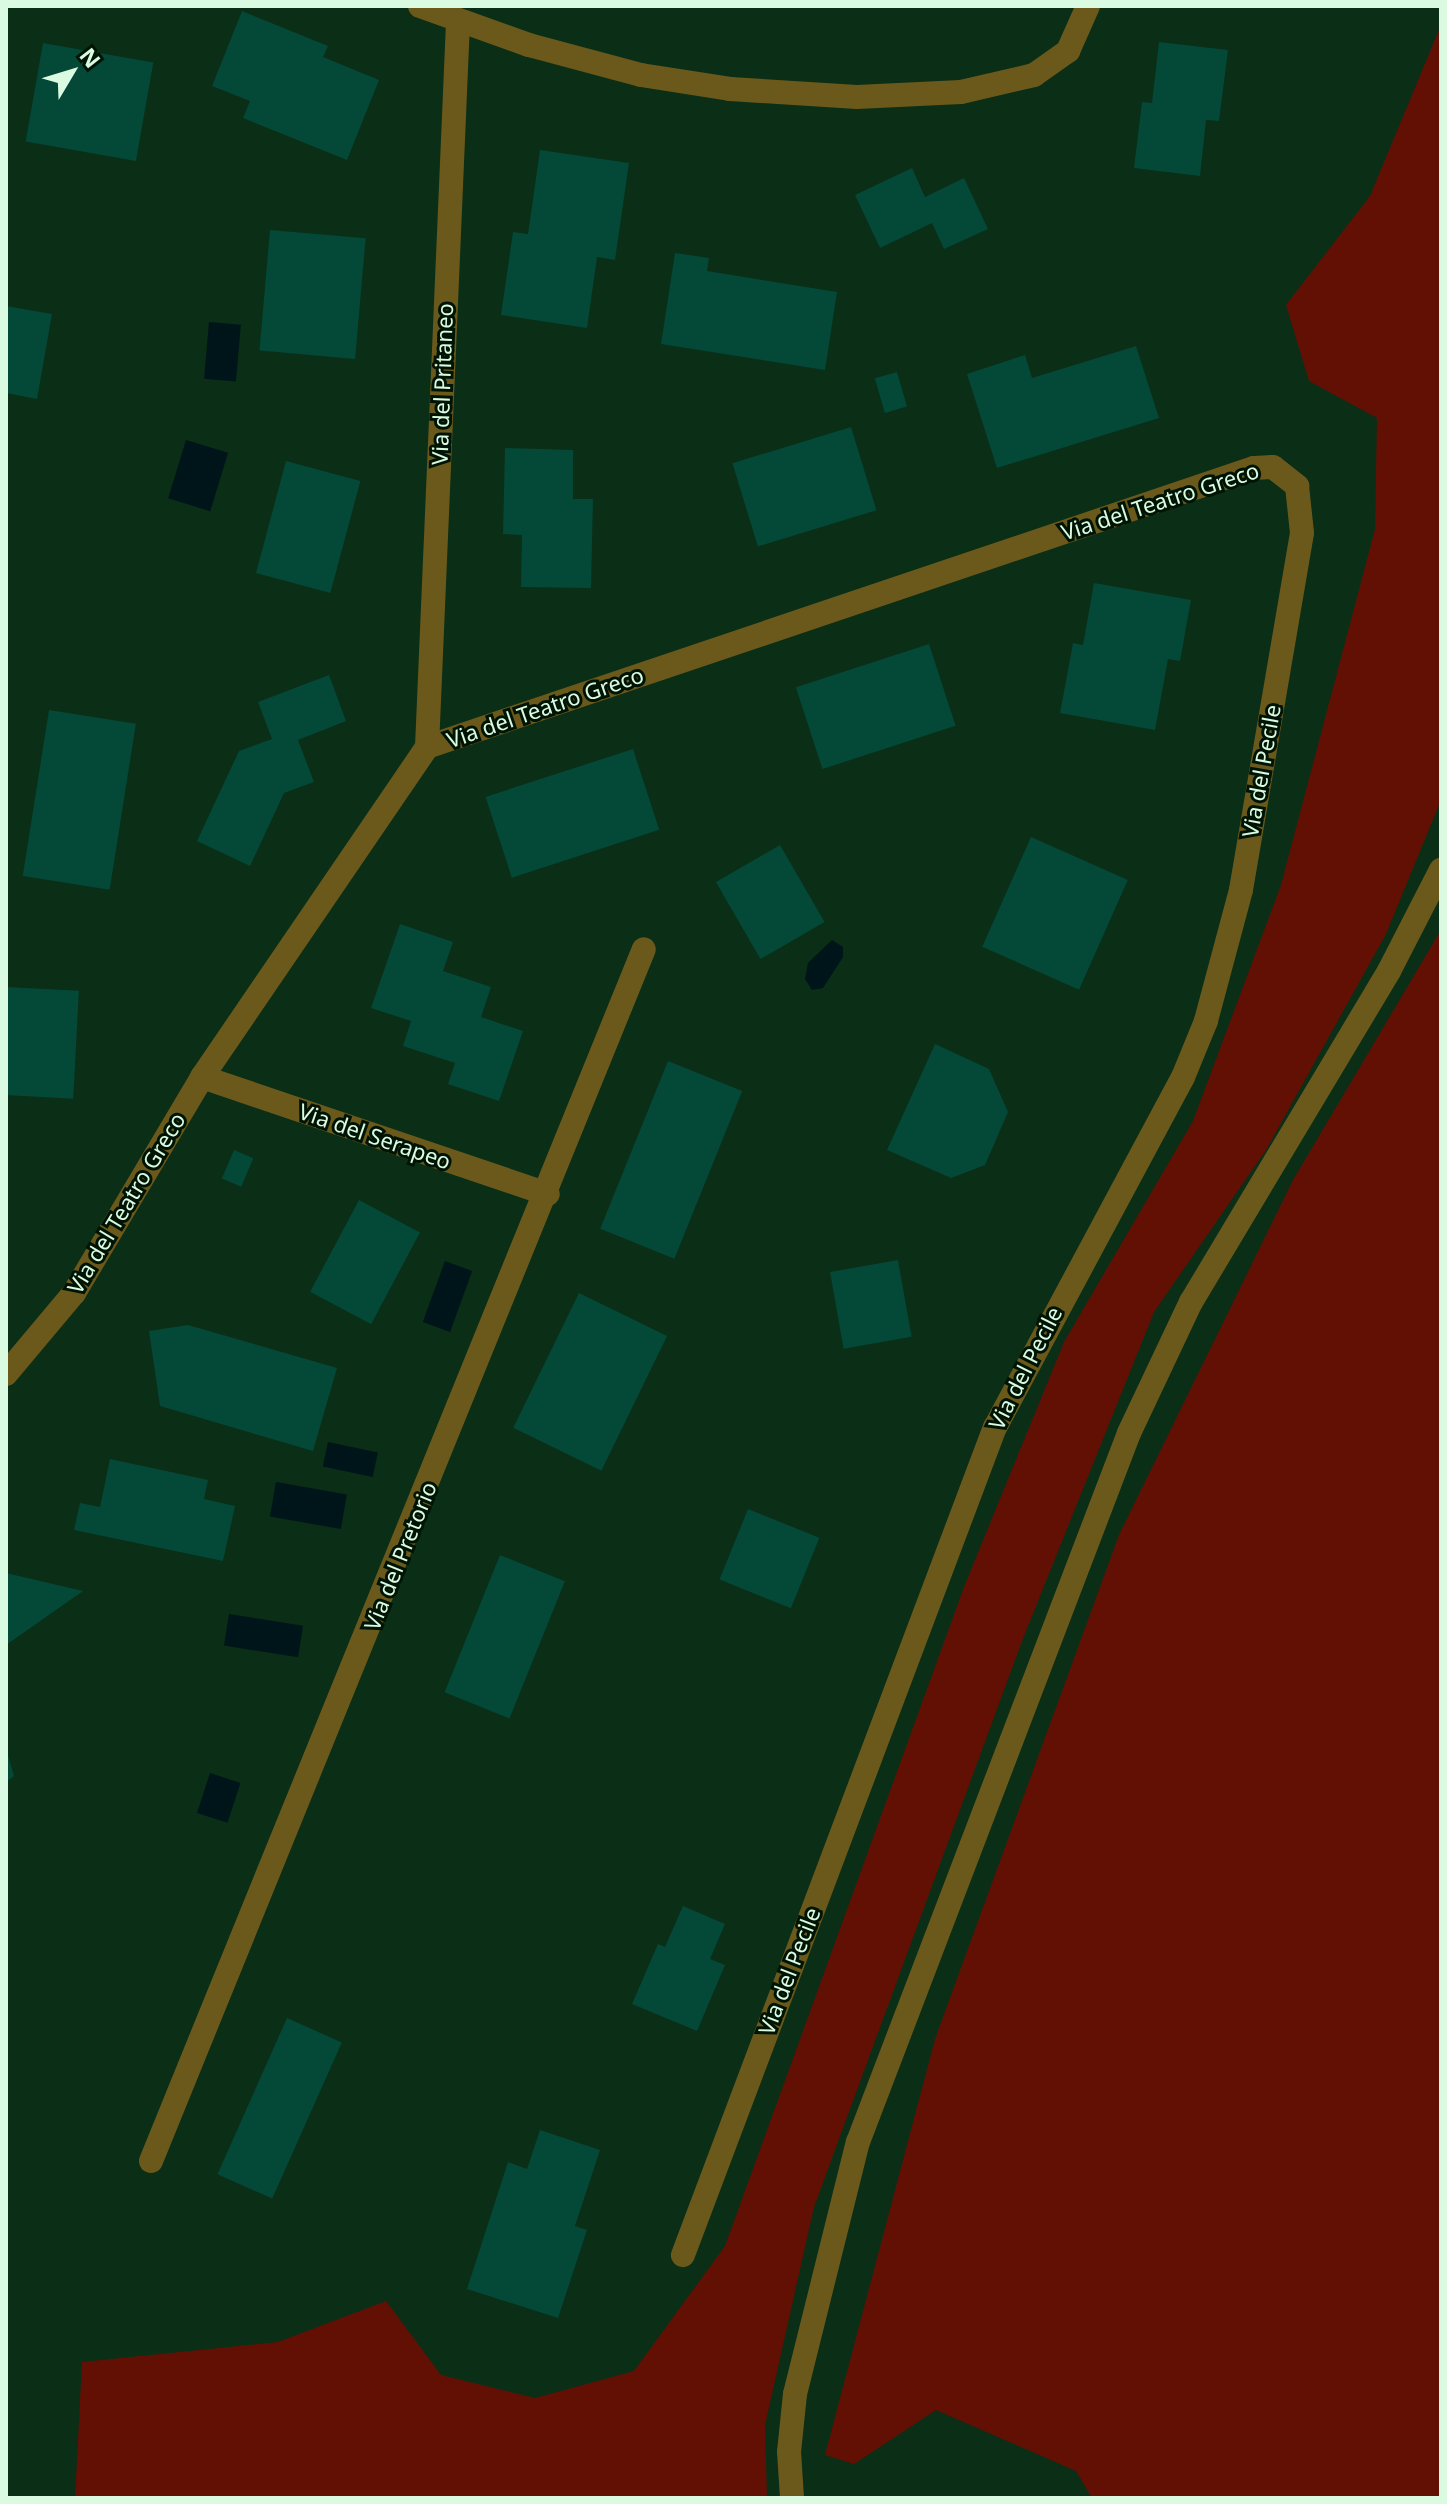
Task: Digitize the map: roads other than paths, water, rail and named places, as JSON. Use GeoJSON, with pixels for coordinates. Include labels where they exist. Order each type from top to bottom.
{"type":"FeatureCollection","features":[{"type":"Feature","properties":{"kind":"street"},"geometry":{"type":"LineString","coordinates":[[420,6],[565,56],[688,84],[819,96],[928,95],[1001,86],[1034,75],[1068,51],[1088,6]]}},
{"type":"Feature","properties":{"kind":"street","name":"Via del Pritaneo"},"geometry":{"type":"LineString","coordinates":[[427,747],[458,21]]}},
{"type":"Feature","properties":{"kind":"street","name":"Via del Teatro Greco"},"geometry":{"type":"LineString","coordinates":[[6,1374],[74,1293],[202,1077],[427,747],[1242,471],[1273,467],[1289,476]]}},
{"type":"Feature","properties":{"kind":"street","name":"Via del Pecile"},"geometry":{"type":"LineString","coordinates":[[683,2255],[995,1427],[1183,1077],[1206,1021],[1241,890],[1302,533],[1301,499],[1289,476]]}},
{"type":"Feature","properties":{"kind":"street"},"geometry":{"type":"LineString","coordinates":[[792,2498],[789,2452],[795,2394],[858,2142],[1129,1433],[1191,1302],[1396,959],[1441,870]]}},
{"type":"Feature","properties":{"kind":"street","name":"Via del Pretorio"},"geometry":{"type":"LineString","coordinates":[[151,2161],[548,1194],[644,949]]}},
{"type":"Feature","properties":{"kind":"street","name":"Via del Serapeo"},"geometry":{"type":"LineString","coordinates":[[202,1077],[548,1194]]}}]}
